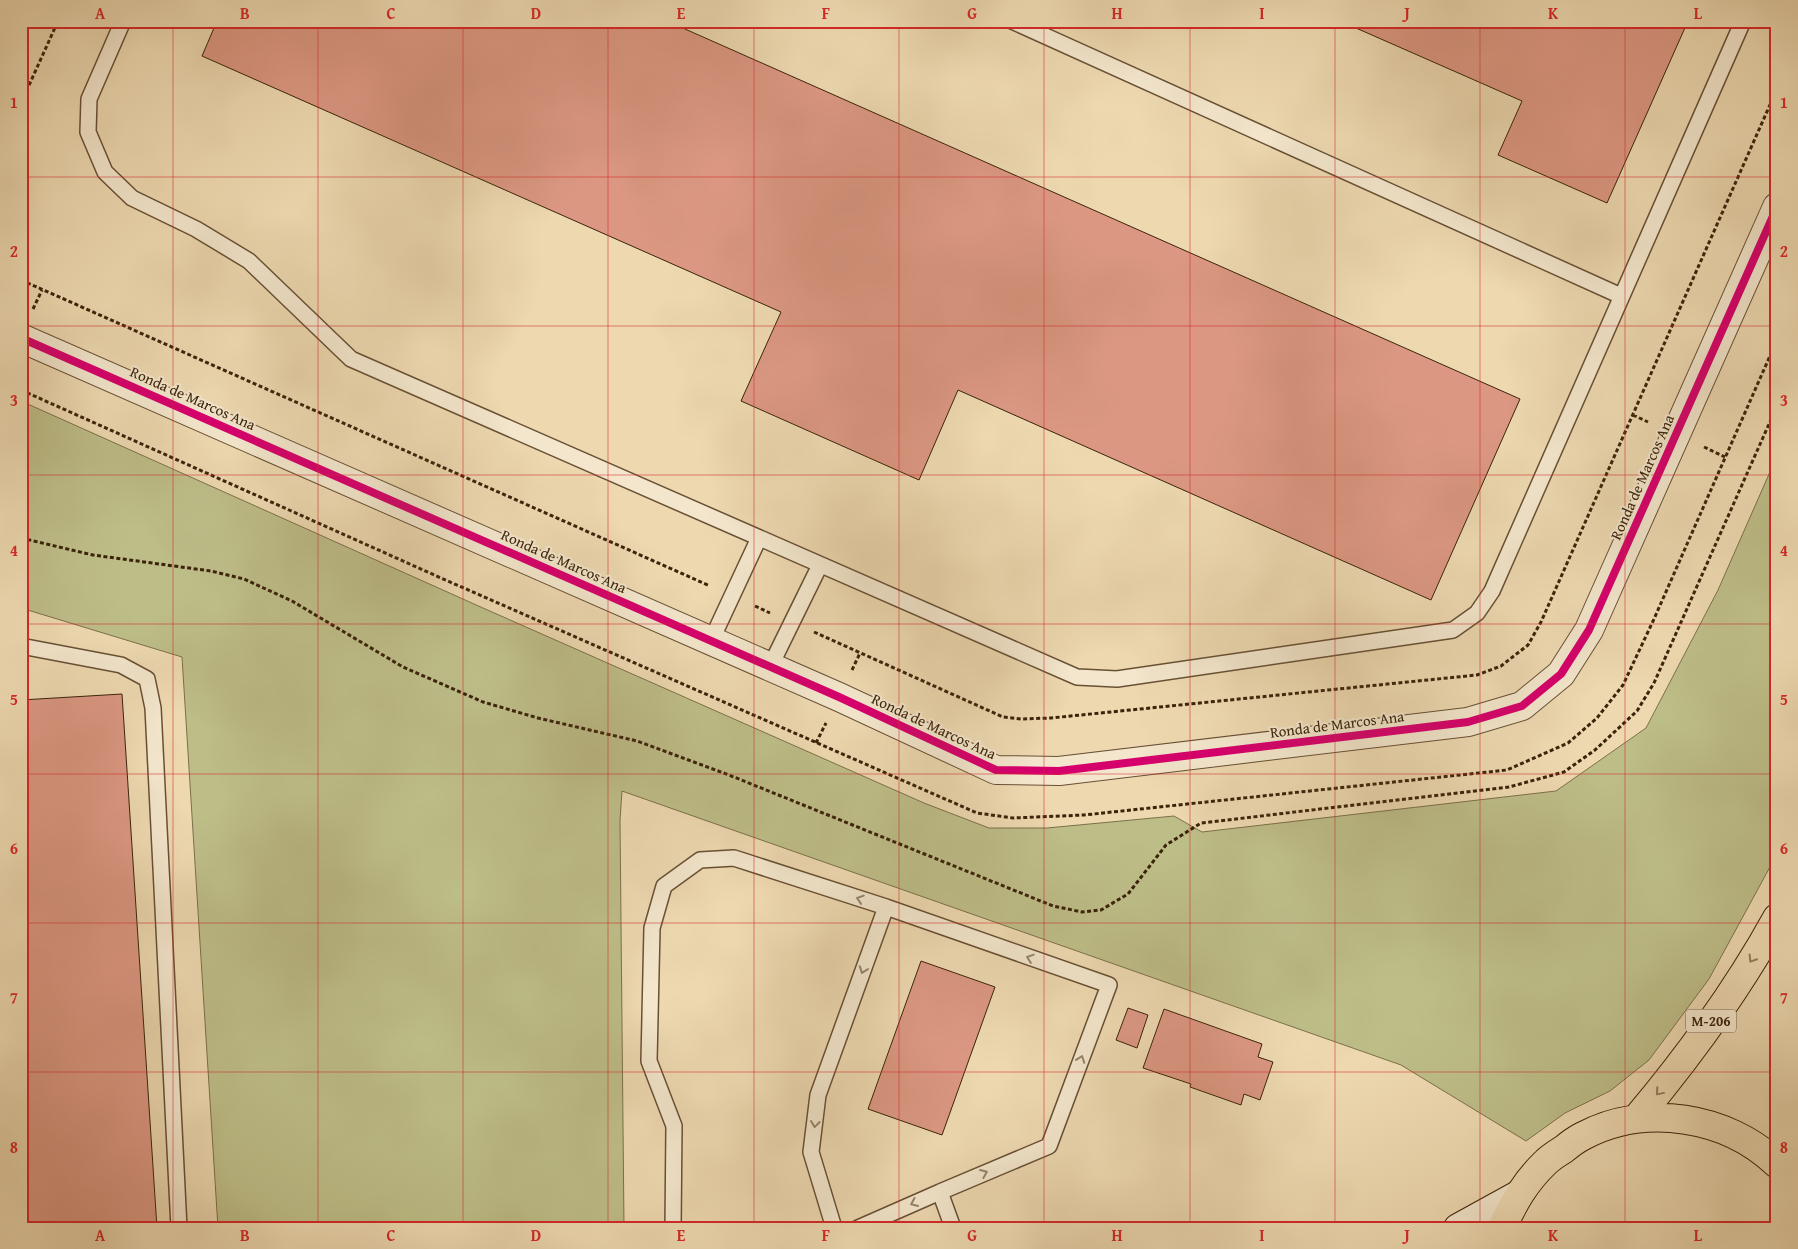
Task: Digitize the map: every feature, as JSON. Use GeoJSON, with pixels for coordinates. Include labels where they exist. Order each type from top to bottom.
{"type":"FeatureCollection","features":[{"type":"Feature","properties":{"kind":"main road","name":"M-206"},"geometry":{"type":"LineString","coordinates":[[1637,1118],[1665,1084],[1724,1003],[1777,918]]}},
{"type":"Feature","properties":{"kind":"main road"},"geometry":{"type":"LineString","coordinates":[[1502,1228],[1518,1195],[1546,1161],[1583,1136],[1610,1125],[1637,1118],[1681,1118],[1723,1129],[1762,1150],[1777,1164]]}},
{"type":"Feature","properties":{"kind":"street","name":"Ronda de Marcos Ana"},"geometry":{"type":"LineString","coordinates":[[21,338],[770,667],[996,770],[1059,772],[1468,722],[1522,706],[1561,674],[1589,630],[1777,207]]}},
{"type":"Feature","properties":{"kind":"street"},"geometry":{"type":"LineString","coordinates":[[1458,1228],[1518,1195]]}},
{"type":"Feature","properties":{"kind":"lane"},"geometry":{"type":"LineString","coordinates":[[123,21],[89,99],[88,132],[105,172],[132,198],[196,229],[249,261],[351,359],[1077,677],[1117,679],[1453,630],[1477,613],[1492,591],[1742,21]]}},
{"type":"Feature","properties":{"kind":"lane"},"geometry":{"type":"LineString","coordinates":[[1012,21],[1621,296]]}},
{"type":"Feature","properties":{"kind":"lane"},"geometry":{"type":"LineString","coordinates":[[711,641],[759,538]]}},
{"type":"Feature","properties":{"kind":"lane"},"geometry":{"type":"LineString","coordinates":[[770,667],[820,565]]}},
{"type":"Feature","properties":{"kind":"lane"},"geometry":{"type":"LineString","coordinates":[[21,646],[121,665],[147,679],[153,708],[179,1228]]}},
{"type":"Feature","properties":{"kind":"lane"},"geometry":{"type":"LineString","coordinates":[[672,1228],[674,1126],[649,1061],[652,928],[664,886],[700,860],[734,858],[886,907],[1109,985],[1049,1146],[858,1228]]}},
{"type":"Feature","properties":{"kind":"lane"},"geometry":{"type":"LineString","coordinates":[[834,1228],[811,1152],[818,1095],[886,907]]}},
{"type":"Feature","properties":{"kind":"lane"},"geometry":{"type":"LineString","coordinates":[[940,1192],[953,1228]]}},
{"type":"Feature","properties":{"kind":"path"},"geometry":{"type":"LineString","coordinates":[[21,103],[58,21]]}},
{"type":"Feature","properties":{"kind":"path"},"geometry":{"type":"LineString","coordinates":[[21,280],[1003,717],[1021,719],[1051,718],[1476,675],[1501,666],[1528,645],[1541,622],[1777,89]]}},
{"type":"Feature","properties":{"kind":"path"},"geometry":{"type":"LineString","coordinates":[[21,538],[94,555],[211,571],[244,579],[292,601],[403,667],[483,702],[538,718],[637,741],[729,775],[1053,906],[1082,912],[1101,910],[1128,894],[1166,846],[1202,824],[1509,787],[1564,772],[1595,750],[1637,711],[1654,683],[1777,406]]}},
{"type":"Feature","properties":{"kind":"green space"},"geometry":{"type":"Polygon","coordinates":[[[21,401],[924,803],[989,828],[1047,828],[1174,816],[1202,832],[1556,791],[1646,728],[1718,590],[1777,456],[1777,854],[1709,979],[1649,1060],[1610,1091],[1565,1113],[1526,1141],[1401,1065],[622,791],[620,820],[624,1228],[218,1228],[182,657],[21,608],[21,401]]]}},
{"type":"Feature","properties":{"kind":"building"},"geometry":{"type":"Polygon","coordinates":[[[217,21],[667,21],[1520,399],[1431,600],[958,390],[919,480],[741,401],[781,312],[202,56],[217,21]]]}},
{"type":"Feature","properties":{"kind":"building"},"geometry":{"type":"Polygon","coordinates":[[[1340,21],[1688,21],[1607,203],[1498,155],[1522,101],[1340,21]]]}},
{"type":"Feature","properties":{"kind":"building"},"geometry":{"type":"Polygon","coordinates":[[[122,694],[157,1228],[21,1228],[21,700],[122,694]]]}},
{"type":"Feature","properties":{"kind":"building"},"geometry":{"type":"Polygon","coordinates":[[[921,961],[995,987],[942,1135],[868,1109],[921,961]]]}},
{"type":"Feature","properties":{"kind":"building"},"geometry":{"type":"Polygon","coordinates":[[[1128,1008],[1148,1015],[1137,1048],[1116,1040],[1128,1008]]]}},
{"type":"Feature","properties":{"kind":"building"},"geometry":{"type":"Polygon","coordinates":[[[1164,1009],[1262,1044],[1258,1057],[1273,1062],[1260,1100],[1244,1094],[1241,1105],[1190,1087],[1191,1084],[1143,1068],[1164,1009]]]}},
{"type":"Feature","properties":{"kind":"cycle path"},"geometry":{"type":"LineString","coordinates":[[21,338],[839,697],[996,770],[1059,771],[1468,722],[1522,706],[1561,674],[1589,630],[1777,207]]}}]}
